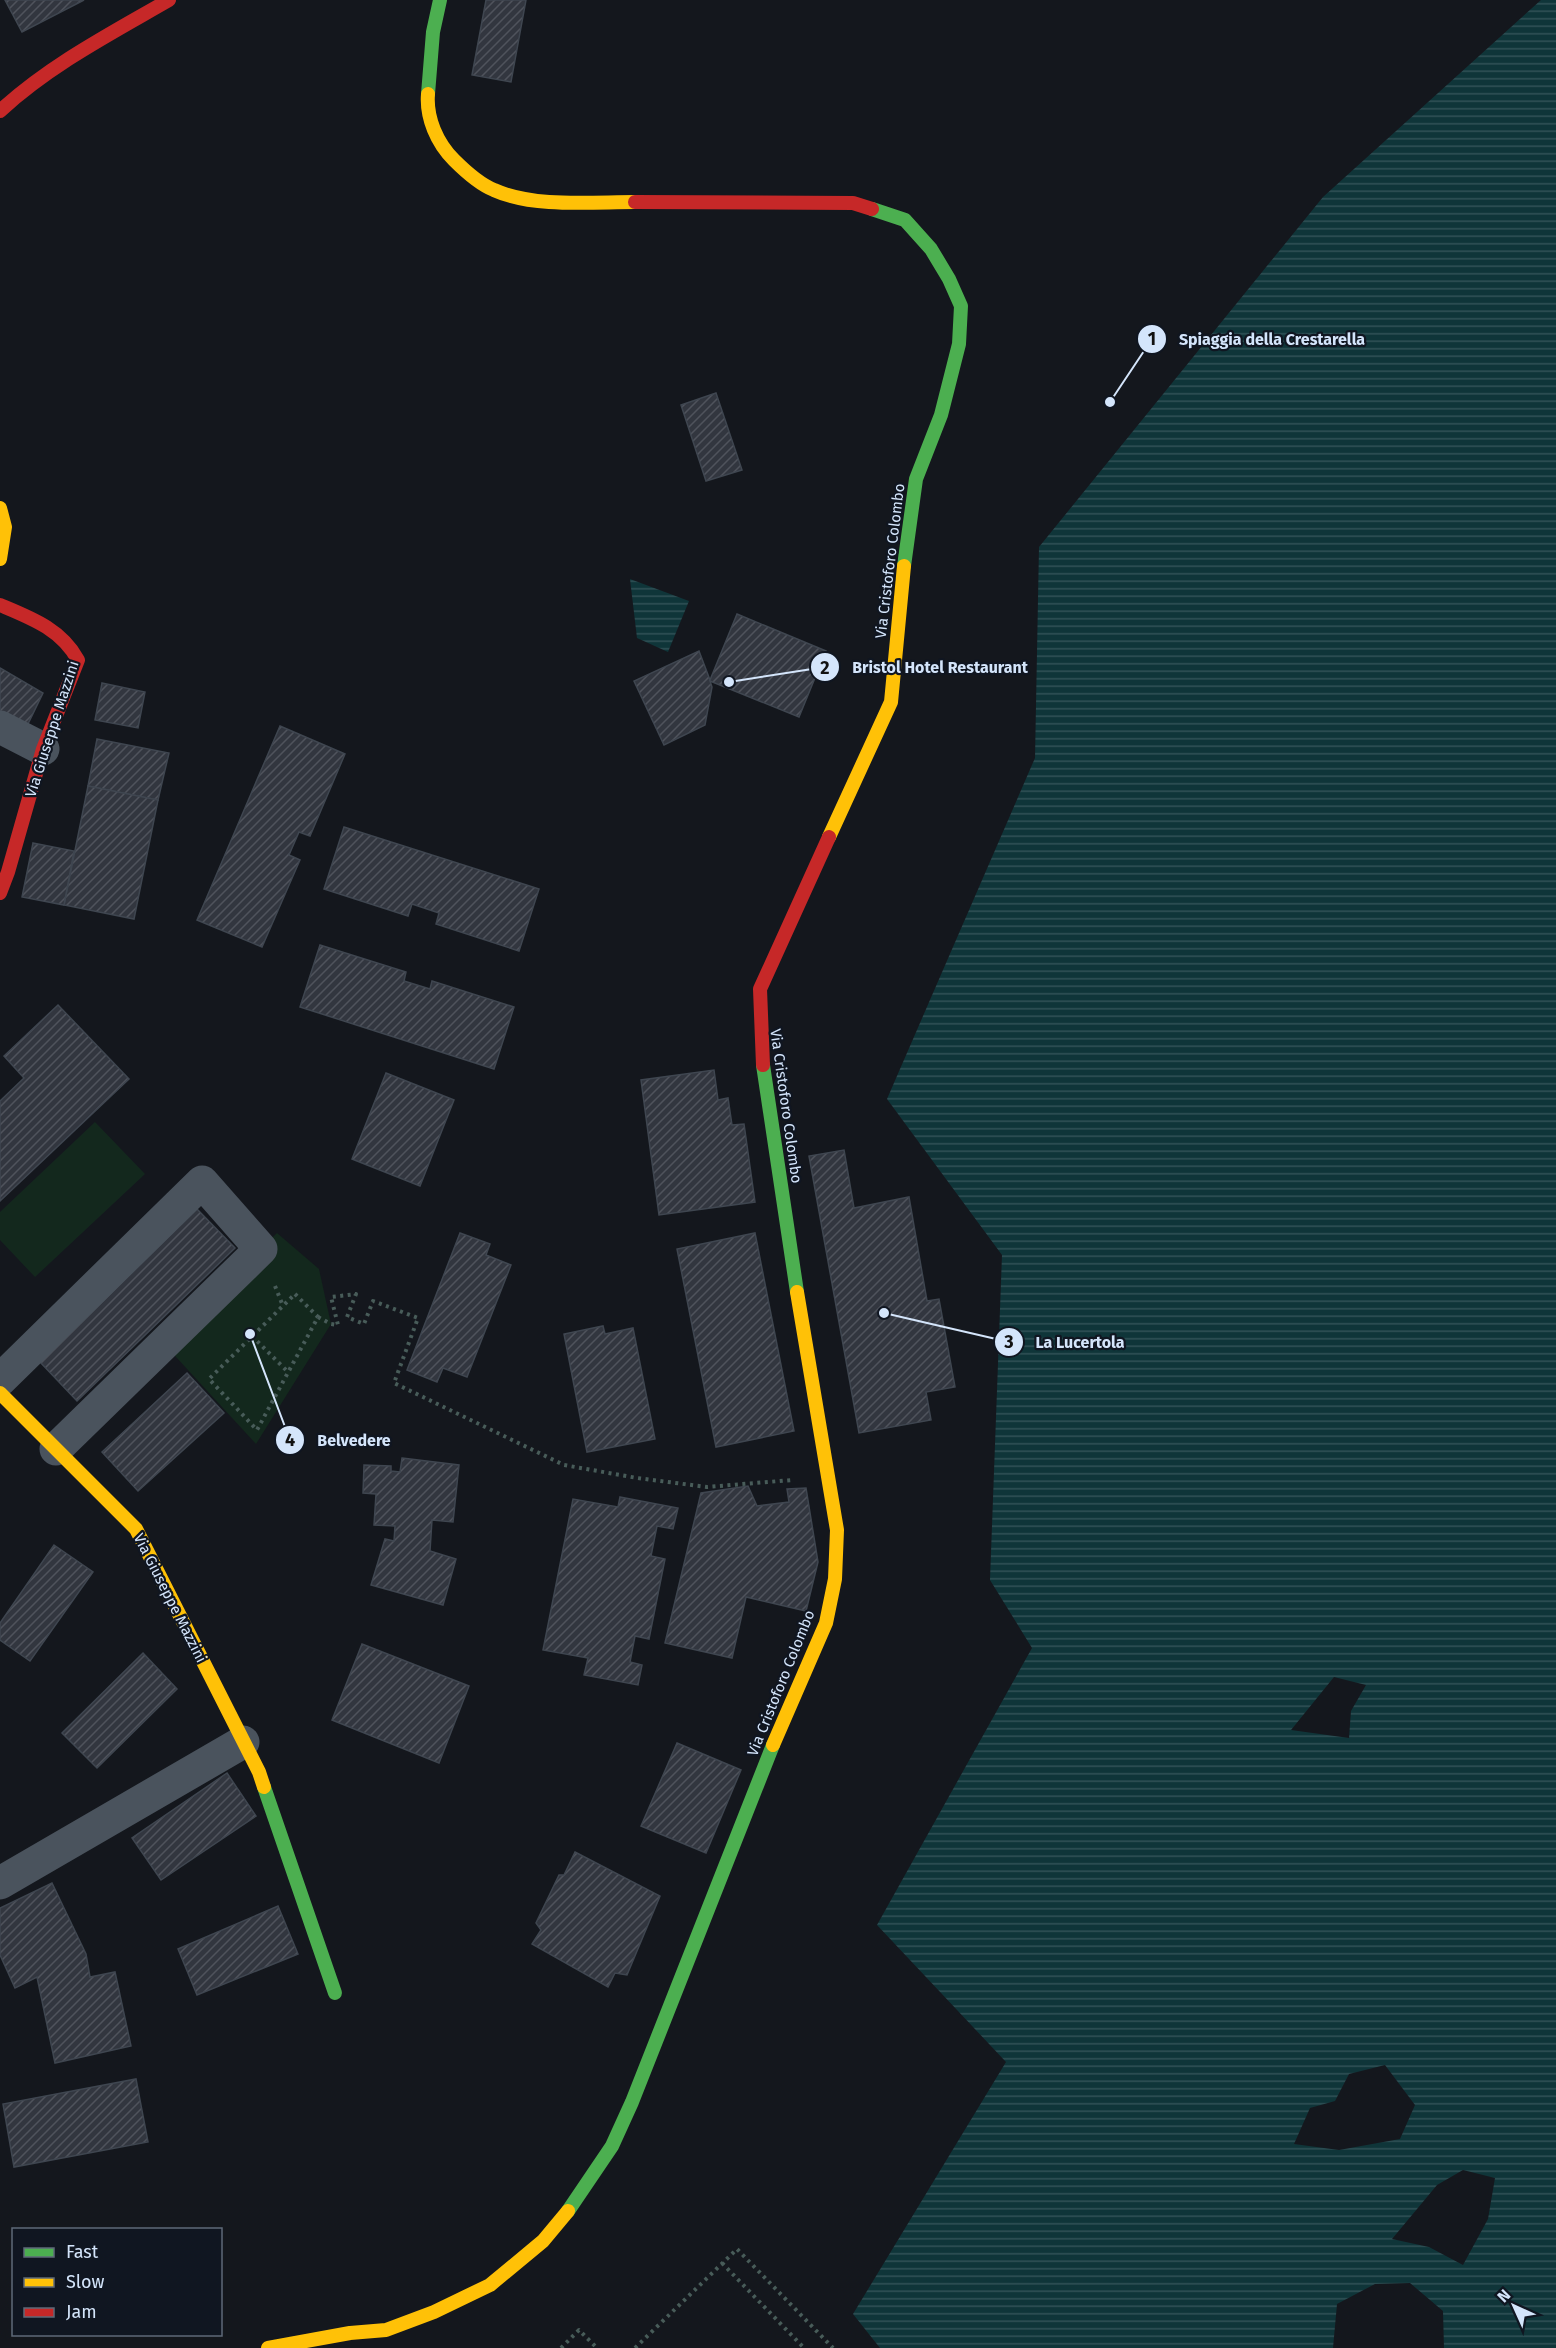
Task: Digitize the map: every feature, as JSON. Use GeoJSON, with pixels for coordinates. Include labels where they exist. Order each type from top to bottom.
{"type":"FeatureCollection","features":[{"type":"Feature","properties":{"kind":"street"},"geometry":{"type":"LineString","coordinates":[[0,111],[58,64],[170,0]]}},
{"type":"Feature","properties":{"kind":"street","name":"Via Cristoforo Colombo"},"geometry":{"type":"LineString","coordinates":[[268,2348],[350,2333],[386,2330],[462,2299],[490,2285],[543,2241],[579,2197],[612,2146],[632,2102],[774,1742],[826,1623],[837,1559],[837,1530],[768,1104],[758,1027],[760,989],[891,702],[905,555],[916,479],[941,415],[959,344],[961,306],[949,279],[931,249],[905,220],[853,203],[555,202],[516,197],[493,190],[467,173],[442,148],[427,109],[433,32],[440,0]]}},
{"type":"Feature","properties":{"kind":"street"},"geometry":{"type":"LineString","coordinates":[[0,508],[5,518],[4,542],[0,559]]}},
{"type":"Feature","properties":{"kind":"street","name":"Via Giuseppe Mazzini"},"geometry":{"type":"LineString","coordinates":[[0,605],[25,615],[66,639],[73,647],[78,660],[43,749],[3,880]]}},
{"type":"Feature","properties":{"kind":"street"},"geometry":{"type":"LineString","coordinates":[[0,727],[43,749]]}},
{"type":"Feature","properties":{"kind":"street"},"geometry":{"type":"LineString","coordinates":[[0,1380],[202,1182],[261,1249],[56,1449]]}},
{"type":"Feature","properties":{"kind":"street","name":"Via Giuseppe Mazzini"},"geometry":{"type":"LineString","coordinates":[[0,1393],[136,1529],[259,1772],[335,1993]]}},
{"type":"Feature","properties":{"kind":"street"},"geometry":{"type":"LineString","coordinates":[[0,1883],[243,1742]]}},
{"type":"Feature","properties":{"kind":"path"},"geometry":{"type":"LineString","coordinates":[[318,1317],[257,1430],[209,1379],[295,1294],[318,1317],[338,1325],[331,1297],[356,1294],[347,1317],[364,1324],[373,1301],[418,1318],[394,1383],[564,1465],[707,1487],[829,1476]]}},
{"type":"Feature","properties":{"kind":"path"},"geometry":{"type":"LineString","coordinates":[[252,1336],[288,1372]]}},
{"type":"Feature","properties":{"kind":"path"},"geometry":{"type":"LineString","coordinates":[[635,2348],[736,2249],[833,2348]]}},
{"type":"Feature","properties":{"kind":"path"},"geometry":{"type":"LineString","coordinates":[[722,2263],[804,2348]]}},
{"type":"Feature","properties":{"kind":"path"},"geometry":{"type":"LineString","coordinates":[[561,2348],[579,2330],[597,2348]]}},
{"type":"Feature","properties":{"kind":"green space"},"geometry":{"type":"Polygon","coordinates":[[[95,1122],[145,1174],[35,1277],[0,1240],[0,1212],[95,1122]]]}},
{"type":"Feature","properties":{"kind":"green space"},"geometry":{"type":"Polygon","coordinates":[[[277,1233],[319,1269],[331,1324],[256,1444],[165,1345],[277,1233]]]}},
{"type":"Feature","properties":{"kind":"water"},"geometry":{"type":"Polygon","coordinates":[[[1541,0],[1556,0],[1556,2348],[1444,2348],[1443,2311],[1410,2283],[1375,2284],[1337,2304],[1333,2348],[880,2348],[853,2314],[1006,2062],[877,1925],[1032,1648],[990,1580],[1002,1255],[887,1099],[1035,758],[1039,547],[1323,197],[1541,0]],[[1334,1677],[1291,1730],[1349,1738],[1351,1711],[1366,1685],[1334,1677]],[[1385,2065],[1349,2074],[1335,2101],[1310,2108],[1294,2144],[1339,2150],[1400,2139],[1415,2105],[1385,2065]],[[1463,2170],[1437,2185],[1392,2239],[1429,2247],[1463,2265],[1488,2219],[1495,2178],[1463,2170]]]}},
{"type":"Feature","properties":{"kind":"water"},"geometry":{"type":"Polygon","coordinates":[[[630,579],[689,601],[668,652],[637,638],[630,579]]]}},
{"type":"Feature","properties":{"kind":"building"},"geometry":{"type":"Polygon","coordinates":[[[5,0],[84,0],[22,32],[5,0]]]}},
{"type":"Feature","properties":{"kind":"building"},"geometry":{"type":"Polygon","coordinates":[[[486,0],[526,0],[511,82],[472,75],[486,0]]]}},
{"type":"Feature","properties":{"kind":"building"},"geometry":{"type":"Polygon","coordinates":[[[716,393],[742,470],[706,481],[681,405],[716,393]]]}},
{"type":"Feature","properties":{"kind":"building"},"geometry":{"type":"Polygon","coordinates":[[[737,614],[826,651],[799,717],[710,681],[712,687],[705,725],[664,745],[634,681],[699,651],[710,680],[737,614]]]}},
{"type":"Feature","properties":{"kind":"building"},"geometry":{"type":"Polygon","coordinates":[[[0,668],[43,693],[25,730],[0,719],[0,668]]]}},
{"type":"Feature","properties":{"kind":"building"},"geometry":{"type":"Polygon","coordinates":[[[102,683],[145,692],[138,728],[95,720],[102,683]]]}},
{"type":"Feature","properties":{"kind":"building"},"geometry":{"type":"Polygon","coordinates":[[[280,726],[345,754],[310,836],[299,832],[289,855],[300,860],[262,947],[197,920],[280,726]]]}},
{"type":"Feature","properties":{"kind":"building"},"geometry":{"type":"Polygon","coordinates":[[[97,739],[169,753],[158,800],[88,786],[97,739]]]}},
{"type":"Feature","properties":{"kind":"building"},"geometry":{"type":"Polygon","coordinates":[[[88,786],[158,800],[134,919],[64,905],[88,786]]]}},
{"type":"Feature","properties":{"kind":"building"},"geometry":{"type":"Polygon","coordinates":[[[344,827],[539,889],[519,951],[436,924],[439,913],[412,904],[408,916],[324,889],[344,827]]]}},
{"type":"Feature","properties":{"kind":"building"},"geometry":{"type":"Polygon","coordinates":[[[33,843],[74,851],[64,905],[22,897],[33,843]]]}},
{"type":"Feature","properties":{"kind":"building"},"geometry":{"type":"Polygon","coordinates":[[[320,945],[406,972],[404,981],[430,989],[432,981],[514,1007],[494,1069],[300,1007],[320,945]]]}},
{"type":"Feature","properties":{"kind":"building"},"geometry":{"type":"Polygon","coordinates":[[[58,1005],[129,1079],[0,1201],[0,1101],[24,1078],[4,1056],[58,1005]]]}},
{"type":"Feature","properties":{"kind":"building"},"geometry":{"type":"Polygon","coordinates":[[[714,1070],[718,1100],[728,1098],[732,1125],[744,1124],[755,1202],[659,1215],[641,1080],[714,1070]]]}},
{"type":"Feature","properties":{"kind":"building"},"geometry":{"type":"Polygon","coordinates":[[[386,1073],[454,1100],[420,1186],[352,1159],[386,1073]]]}},
{"type":"Feature","properties":{"kind":"building"},"geometry":{"type":"Polygon","coordinates":[[[844,1150],[854,1208],[909,1197],[927,1301],[939,1299],[955,1387],[926,1392],[931,1420],[859,1433],[809,1156],[844,1150]]]}},
{"type":"Feature","properties":{"kind":"building"},"geometry":{"type":"Polygon","coordinates":[[[197,1209],[235,1248],[77,1401],[40,1362],[197,1209]]]}},
{"type":"Feature","properties":{"kind":"building"},"geometry":{"type":"Polygon","coordinates":[[[460,1233],[490,1244],[486,1255],[511,1265],[467,1377],[443,1368],[437,1382],[407,1370],[460,1233]]]}},
{"type":"Feature","properties":{"kind":"building"},"geometry":{"type":"Polygon","coordinates":[[[755,1233],[794,1431],[716,1447],[677,1249],[755,1233]]]}},
{"type":"Feature","properties":{"kind":"building"},"geometry":{"type":"Polygon","coordinates":[[[603,1326],[605,1334],[633,1328],[655,1439],[587,1452],[564,1334],[603,1326]]]}},
{"type":"Feature","properties":{"kind":"building"},"geometry":{"type":"Polygon","coordinates":[[[187,1373],[224,1413],[138,1491],[102,1452],[187,1373]]]}},
{"type":"Feature","properties":{"kind":"building"},"geometry":{"type":"Polygon","coordinates":[[[402,1458],[459,1465],[453,1522],[432,1520],[430,1551],[456,1559],[443,1605],[371,1585],[385,1539],[394,1541],[395,1526],[374,1525],[376,1494],[363,1493],[364,1465],[391,1466],[391,1471],[400,1472],[402,1458]]]}},
{"type":"Feature","properties":{"kind":"building"},"geometry":{"type":"Polygon","coordinates":[[[748,1486],[757,1506],[789,1502],[787,1489],[806,1488],[818,1562],[806,1611],[746,1597],[732,1658],[665,1643],[701,1493],[748,1486]]]}},
{"type":"Feature","properties":{"kind":"building"},"geometry":{"type":"Polygon","coordinates":[[[620,1497],[678,1508],[673,1529],[657,1526],[651,1556],[665,1559],[649,1639],[635,1636],[630,1662],[642,1665],[638,1685],[584,1675],[588,1658],[543,1650],[573,1499],[618,1507],[620,1497]]]}},
{"type":"Feature","properties":{"kind":"building"},"geometry":{"type":"Polygon","coordinates":[[[54,1545],[93,1572],[30,1661],[0,1640],[0,1623],[54,1545]]]}},
{"type":"Feature","properties":{"kind":"building"},"geometry":{"type":"Polygon","coordinates":[[[362,1644],[469,1686],[439,1763],[332,1720],[362,1644]]]}},
{"type":"Feature","properties":{"kind":"building"},"geometry":{"type":"Polygon","coordinates":[[[143,1653],[177,1689],[97,1768],[62,1733],[143,1653]]]}},
{"type":"Feature","properties":{"kind":"building"},"geometry":{"type":"Polygon","coordinates":[[[677,1743],[741,1770],[706,1853],[641,1826],[677,1743]]]}},
{"type":"Feature","properties":{"kind":"building"},"geometry":{"type":"Polygon","coordinates":[[[227,1773],[256,1816],[161,1880],[132,1838],[227,1773]]]}},
{"type":"Feature","properties":{"kind":"building"},"geometry":{"type":"Polygon","coordinates":[[[575,1852],[660,1896],[627,1975],[615,1973],[608,1987],[532,1944],[541,1930],[536,1923],[559,1875],[564,1875],[575,1852]]]}},
{"type":"Feature","properties":{"kind":"building"},"geometry":{"type":"Polygon","coordinates":[[[52,1883],[86,1954],[90,1977],[115,1972],[131,2046],[55,2063],[37,1977],[15,1988],[0,1955],[0,1908],[52,1883]]]}},
{"type":"Feature","properties":{"kind":"building"},"geometry":{"type":"Polygon","coordinates":[[[278,1906],[298,1954],[197,1995],[178,1949],[278,1906]]]}},
{"type":"Feature","properties":{"kind":"building"},"geometry":{"type":"Polygon","coordinates":[[[136,2079],[148,2142],[14,2167],[3,2104],[136,2079]]]}},
{"type":"Feature","properties":{"kind":"traffic: fast"},"geometry":{"type":"LineString","coordinates":[[428,94],[433,32],[440,0]]}},
{"type":"Feature","properties":{"kind":"traffic: fast"},"geometry":{"type":"LineString","coordinates":[[872,209],[905,220],[931,249],[949,279],[961,306],[959,344],[941,415],[916,479],[904,566]]}},
{"type":"Feature","properties":{"kind":"traffic: fast"},"geometry":{"type":"LineString","coordinates":[[763,1065],[797,1292]]}},
{"type":"Feature","properties":{"kind":"traffic: fast"},"geometry":{"type":"LineString","coordinates":[[568,2211],[612,2146],[632,2102],[773,1745]]}},
{"type":"Feature","properties":{"kind":"traffic: fast"},"geometry":{"type":"LineString","coordinates":[[264,1787],[335,1993]]}},
{"type":"Feature","properties":{"kind":"traffic: slow"},"geometry":{"type":"LineString","coordinates":[[428,94],[431,121],[442,146],[463,168],[488,187],[510,196],[545,202],[635,202]]}},
{"type":"Feature","properties":{"kind":"traffic: slow"},"geometry":{"type":"LineString","coordinates":[[0,508],[5,527],[0,559]]}},
{"type":"Feature","properties":{"kind":"traffic: slow"},"geometry":{"type":"LineString","coordinates":[[829,837],[891,702],[904,566]]}},
{"type":"Feature","properties":{"kind":"traffic: slow"},"geometry":{"type":"LineString","coordinates":[[773,1745],[826,1623],[835,1579],[837,1530],[797,1292]]}},
{"type":"Feature","properties":{"kind":"traffic: slow"},"geometry":{"type":"LineString","coordinates":[[0,1393],[136,1529],[259,1772],[264,1787]]}},
{"type":"Feature","properties":{"kind":"traffic: slow"},"geometry":{"type":"LineString","coordinates":[[268,2348],[350,2333],[386,2330],[434,2312],[490,2285],[543,2241],[568,2211]]}},
{"type":"Feature","properties":{"kind":"traffic: jam"},"geometry":{"type":"LineString","coordinates":[[0,111],[19,94],[60,65],[169,0]]}},
{"type":"Feature","properties":{"kind":"traffic: jam"},"geometry":{"type":"LineString","coordinates":[[635,202],[853,203],[872,209]]}},
{"type":"Feature","properties":{"kind":"traffic: jam"},"geometry":{"type":"LineString","coordinates":[[0,605],[54,632],[71,649],[78,660],[43,749],[0,893]]}},
{"type":"Feature","properties":{"kind":"traffic: jam"},"geometry":{"type":"LineString","coordinates":[[763,1065],[760,989],[829,837]]}},
{"type":"Feature","properties":{"kind":"place","name":"Spiaggia della Crestarella"},"geometry":{"type":"Point","coordinates":[1110,402]}},
{"type":"Feature","properties":{"kind":"place","name":"Bristol Hotel Restaurant"},"geometry":{"type":"Point","coordinates":[729,682]}},
{"type":"Feature","properties":{"kind":"place","name":"La Lucertola"},"geometry":{"type":"Point","coordinates":[884,1313]}},
{"type":"Feature","properties":{"kind":"place","name":"Belvedere"},"geometry":{"type":"Point","coordinates":[250,1334]}}]}
